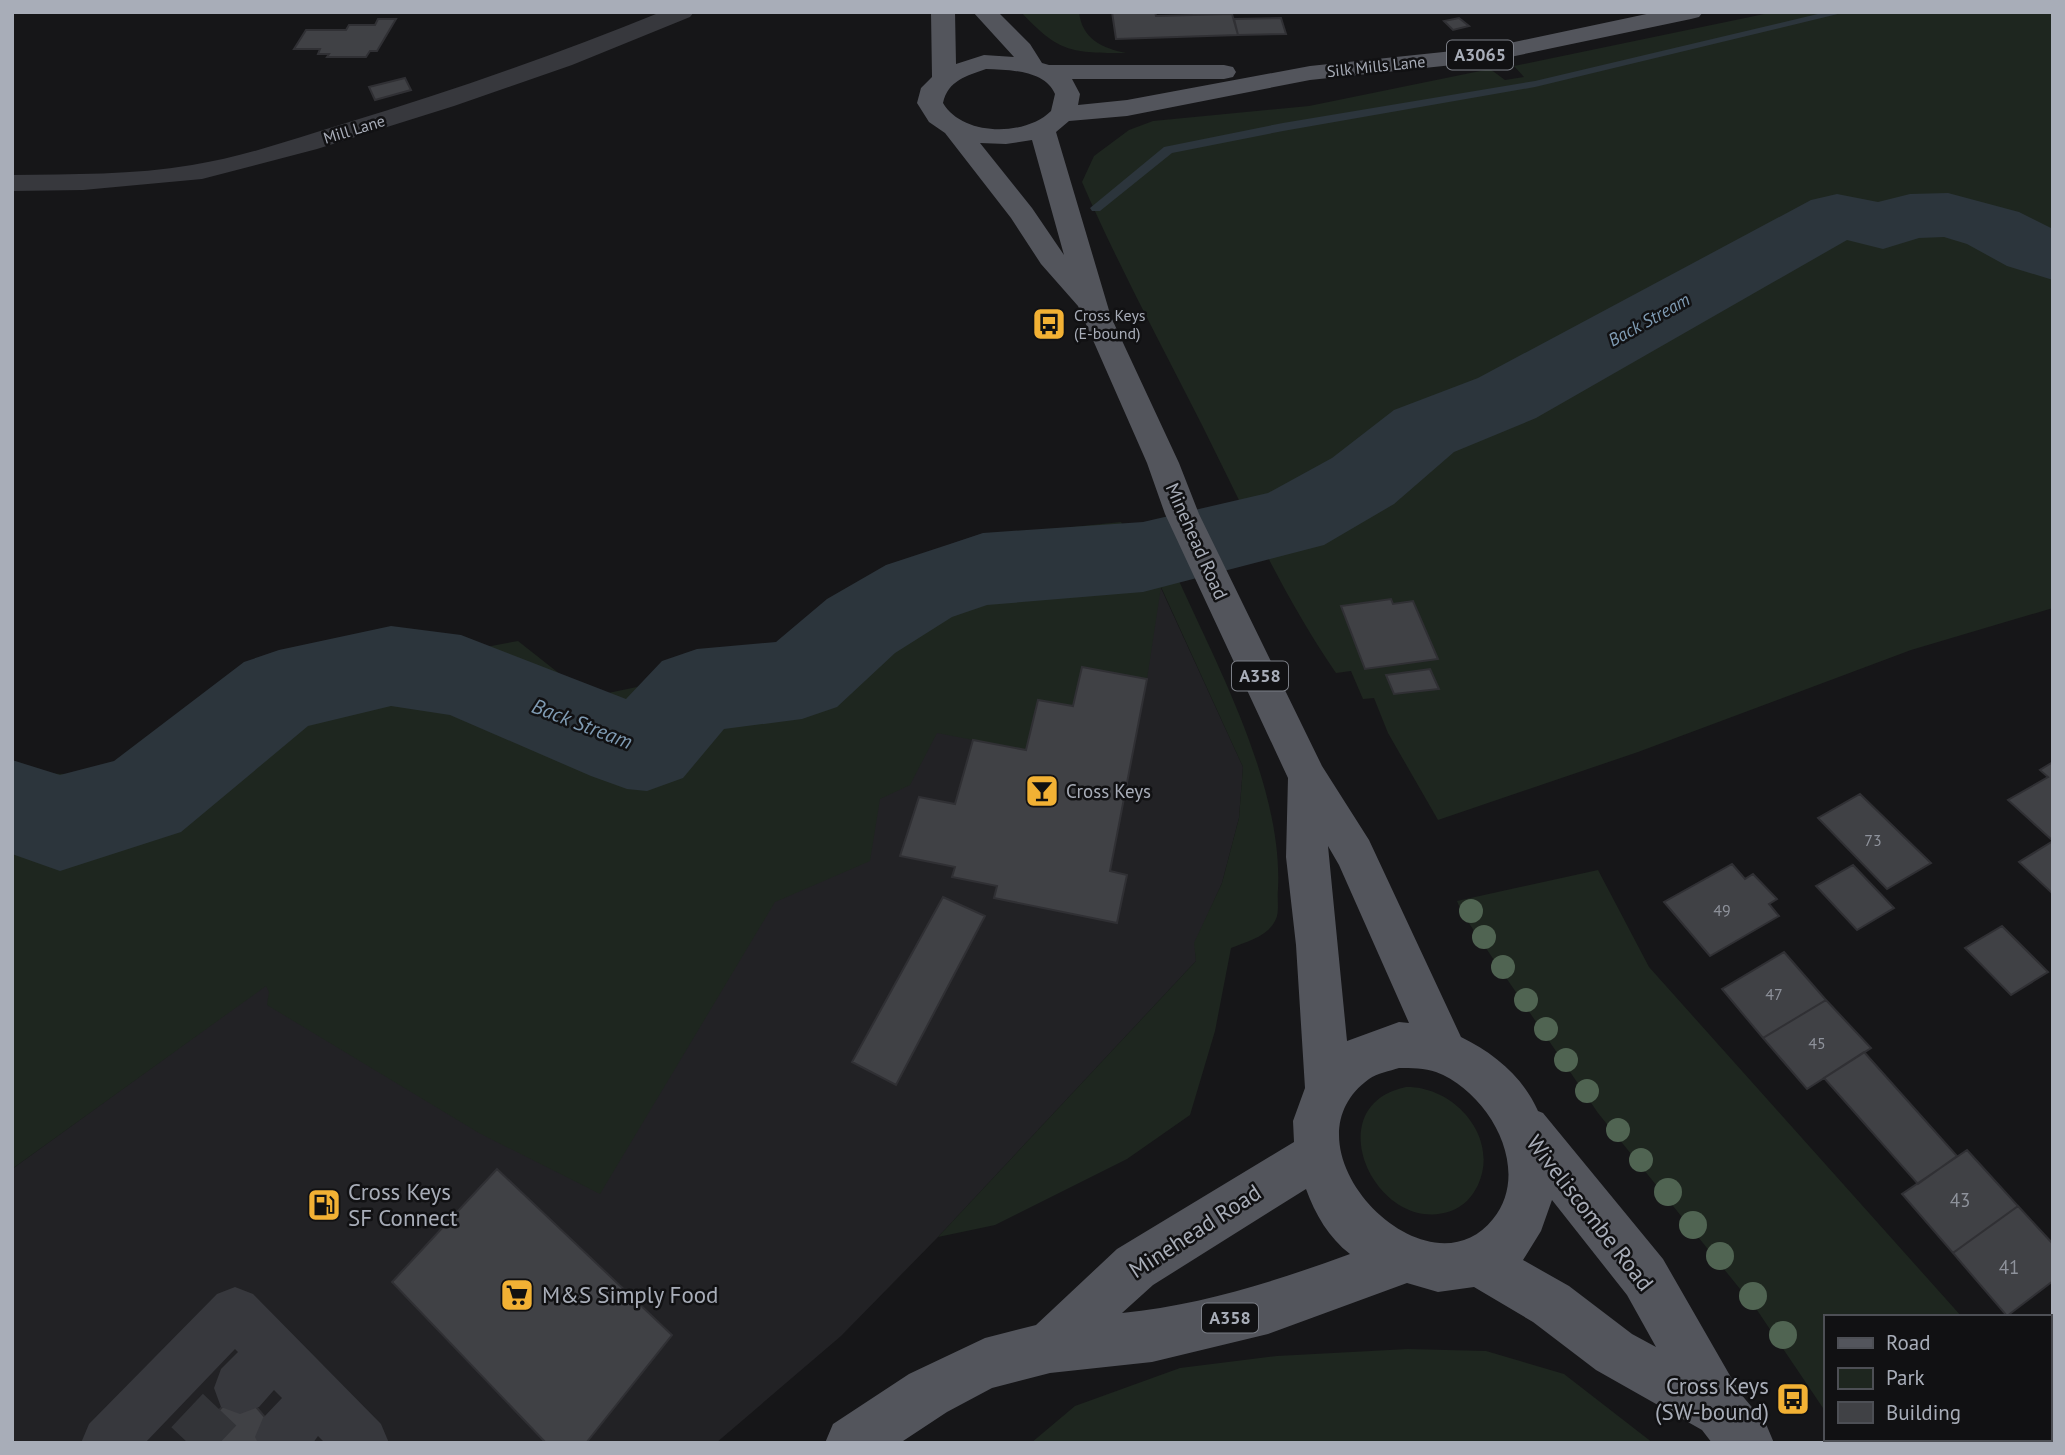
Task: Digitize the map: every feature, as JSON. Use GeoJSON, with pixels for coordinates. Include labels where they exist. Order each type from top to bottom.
{"type":"FeatureCollection","features":[{"type":"Feature","properties":{"kind":"main road","name":"A358"},"geometry":{"type":"LineString","coordinates":[[943,12],[944,78],[931,95],[930,105],[943,123],[956,130]]}},
{"type":"Feature","properties":{"kind":"main road","name":"A358"},"geometry":{"type":"LineString","coordinates":[[985,12],[1039,69],[1059,80],[1066,91],[1067,103],[1052,121]]}},
{"type":"Feature","properties":{"kind":"main road","name":"Silk Mills Lane"},"geometry":{"type":"LineString","coordinates":[[1052,121],[1310,73],[1491,54],[1690,12]]}},
{"type":"Feature","properties":{"kind":"main road"},"geometry":{"type":"LineString","coordinates":[[944,78],[961,68],[984,62],[1009,62],[1039,69]]}},
{"type":"Feature","properties":{"kind":"main road","name":"Silk Mills Lane"},"geometry":{"type":"LineString","coordinates":[[1039,69],[1310,73]]}},
{"type":"Feature","properties":{"kind":"main road"},"geometry":{"type":"LineString","coordinates":[[956,130],[976,136],[999,138],[1022,135],[1052,121]]}},
{"type":"Feature","properties":{"kind":"main road","name":"Minehead Road"},"geometry":{"type":"LineString","coordinates":[[1052,121],[1091,302],[1163,463],[1182,514],[1308,778],[1354,853],[1446,1052]]}},
{"type":"Feature","properties":{"kind":"main road","name":"Minehead Road"},"geometry":{"type":"LineString","coordinates":[[956,130],[1022,214],[1051,258],[1091,302]]}},
{"type":"Feature","properties":{"kind":"main road","name":"Minehead Road"},"geometry":{"type":"LineString","coordinates":[[1308,778],[1307,857],[1318,945],[1328,1088]]}},
{"type":"Feature","properties":{"kind":"main road","name":"A358"},"geometry":{"type":"LineString","coordinates":[[1399,1045],[1422,1046],[1446,1052],[1489,1081],[1520,1123],[1531,1164],[1527,1205],[1509,1239],[1495,1252],[1477,1261],[1441,1268],[1403,1260],[1381,1249],[1346,1217],[1322,1177],[1318,1154],[1318,1119],[1328,1088],[1341,1070],[1357,1057],[1377,1048],[1399,1045]]}},
{"type":"Feature","properties":{"kind":"main road","name":"Wiveliscombe Road"},"geometry":{"type":"LineString","coordinates":[[1520,1123],[1645,1277],[1735,1428]]}},
{"type":"Feature","properties":{"kind":"main road","name":"Minehead Road"},"geometry":{"type":"LineString","coordinates":[[1050,1347],[1135,1267],[1318,1154]]}},
{"type":"Feature","properties":{"kind":"main road","name":"Minehead Road"},"geometry":{"type":"LineString","coordinates":[[852,1443],[928,1393],[985,1364],[1050,1347],[1152,1336],[1268,1309],[1403,1260]]}},
{"type":"Feature","properties":{"kind":"main road","name":"Wiveliscombe Road"},"geometry":{"type":"LineString","coordinates":[[1477,1261],[1551,1304],[1614,1352],[1735,1428]]}},
{"type":"Feature","properties":{"kind":"street","name":"Mill Lane"},"geometry":{"type":"LineString","coordinates":[[12,183],[193,173],[308,143],[445,101],[563,61],[682,12]]}},
{"type":"Feature","properties":{"kind":"street"},"geometry":{"type":"LineString","coordinates":[[108,1443],[235,1312],[257,1371],[317,1398],[362,1443]]}},
{"type":"Feature","properties":{"kind":"street"},"geometry":{"type":"LineString","coordinates":[[282,1437],[317,1398]]}},
{"type":"Feature","properties":{"kind":"shaded area"},"geometry":{"type":"Polygon","coordinates":[[[1160,586],[1243,767],[1239,818],[1222,883],[1195,943],[1196,961],[938,1237],[841,1336],[716,1443],[12,1443],[12,1169],[266,985],[1160,586]]]}},
{"type":"Feature","properties":{"kind":"green space"},"geometry":{"type":"Polygon","coordinates":[[[1021,12],[1079,12],[1089,36],[1101,45],[1126,53],[1068,48],[1046,36],[1021,12]]]}},
{"type":"Feature","properties":{"kind":"green space"},"geometry":{"type":"Polygon","coordinates":[[[1774,12],[2053,12],[2053,608],[1911,650],[1638,752],[1438,820],[1388,733],[1374,698],[1363,699],[1351,671],[1336,673],[1281,583],[1125,274],[1082,182],[1094,156],[1129,130],[1153,121],[1309,106],[1490,69],[1505,80],[1524,77],[1514,66],[1774,12]],[[1391,599],[1341,606],[1365,669],[1438,659],[1413,601],[1393,604],[1391,599]]]}},
{"type":"Feature","properties":{"kind":"green space"},"geometry":{"type":"Polygon","coordinates":[[[1121,522],[1160,585],[1179,581],[1230,692],[1260,771],[1270,811],[1277,851],[1278,889],[1278,910],[1274,923],[1258,937],[1231,948],[1215,1031],[1190,1115],[1127,1159],[995,1225],[938,1237],[1196,961],[1194,943],[1222,883],[1239,818],[1243,767],[1161,587],[1147,679],[1082,667],[1073,706],[1038,700],[1026,750],[937,733],[910,785],[880,799],[870,861],[775,902],[600,1194],[479,1133],[267,1005],[269,992],[266,986],[12,1169],[12,773],[71,774],[157,753],[269,686],[406,656],[453,653],[518,641],[589,697],[656,683],[746,645],[812,645],[915,580],[1063,528],[1121,522]]]}},
{"type":"Feature","properties":{"kind":"green space"},"geometry":{"type":"Polygon","coordinates":[[[1598,870],[1649,967],[1960,1315],[1824,1315],[1824,1410],[1757,1310],[1598,1113],[1462,913],[1457,901],[1598,870]]]}},
{"type":"Feature","properties":{"kind":"green space"},"geometry":{"type":"Polygon","coordinates":[[[1406,1087],[1441,1095],[1456,1105],[1478,1133],[1483,1149],[1483,1167],[1478,1185],[1467,1201],[1451,1211],[1424,1214],[1400,1205],[1380,1188],[1367,1166],[1361,1141],[1364,1118],[1379,1099],[1406,1087]]]}},
{"type":"Feature","properties":{"kind":"green space"},"geometry":{"type":"Polygon","coordinates":[[[1408,1349],[1486,1351],[1564,1374],[1653,1443],[1031,1443],[1075,1406],[1180,1368],[1277,1356],[1408,1349]]]}},
{"type":"Feature","properties":{"kind":"green space"},"geometry":{"type":"Polygon","coordinates":[[[2051,1416],[2053,1418],[2053,1443],[1845,1441],[2051,1441],[2051,1416]]]}},
{"type":"Feature","properties":{"kind":"building"},"geometry":{"type":"Polygon","coordinates":[[[1112,12],[1155,12],[1156,16],[1232,14],[1238,35],[1116,39],[1112,12]]]}},
{"type":"Feature","properties":{"kind":"building"},"geometry":{"type":"Polygon","coordinates":[[[1281,18],[1286,34],[1238,35],[1234,19],[1281,18]]]}},
{"type":"Feature","properties":{"kind":"building"},"geometry":{"type":"Polygon","coordinates":[[[1459,18],[1469,26],[1453,30],[1444,21],[1459,18]]]}},
{"type":"Feature","properties":{"kind":"building"},"geometry":{"type":"Polygon","coordinates":[[[378,19],[396,19],[377,51],[370,51],[366,57],[327,57],[329,54],[318,54],[320,49],[294,49],[306,30],[346,30],[349,25],[375,25],[378,19]]]}},
{"type":"Feature","properties":{"kind":"building"},"geometry":{"type":"Polygon","coordinates":[[[405,78],[411,90],[375,100],[369,87],[405,78]]]}},
{"type":"Feature","properties":{"kind":"building"},"geometry":{"type":"Polygon","coordinates":[[[1391,599],[1393,604],[1413,601],[1438,659],[1365,669],[1341,606],[1391,599]]]}},
{"type":"Feature","properties":{"kind":"building","name":"Cross Keys"},"geometry":{"type":"Polygon","coordinates":[[[1082,667],[1147,679],[1110,871],[1127,875],[1117,923],[994,898],[997,886],[952,877],[955,867],[900,856],[919,797],[955,804],[973,740],[1026,750],[1038,700],[1073,706],[1082,667]]]}},
{"type":"Feature","properties":{"kind":"building"},"geometry":{"type":"Polygon","coordinates":[[[1430,669],[1439,689],[1394,694],[1386,675],[1430,669]]]}},
{"type":"Feature","properties":{"kind":"building"},"geometry":{"type":"Polygon","coordinates":[[[2053,762],[2053,841],[2008,800],[2048,777],[2040,770],[2053,762]]]}},
{"type":"Feature","properties":{"kind":"building"},"geometry":{"type":"Polygon","coordinates":[[[1860,794],[1931,863],[1887,889],[1818,818],[1860,794]]]}},
{"type":"Feature","properties":{"kind":"building"},"geometry":{"type":"Polygon","coordinates":[[[2053,841],[2053,894],[2019,862],[2053,841]]]}},
{"type":"Feature","properties":{"kind":"building"},"geometry":{"type":"Polygon","coordinates":[[[1732,864],[1745,879],[1753,874],[1777,899],[1769,904],[1779,916],[1710,956],[1664,902],[1732,864]]]}},
{"type":"Feature","properties":{"kind":"building"},"geometry":{"type":"Polygon","coordinates":[[[1853,865],[1894,908],[1857,930],[1816,886],[1853,865]]]}},
{"type":"Feature","properties":{"kind":"building"},"geometry":{"type":"Polygon","coordinates":[[[943,897],[985,916],[896,1085],[852,1062],[943,897]]]}},
{"type":"Feature","properties":{"kind":"building"},"geometry":{"type":"Polygon","coordinates":[[[2002,926],[2048,972],[2011,995],[1965,948],[2002,926]]]}},
{"type":"Feature","properties":{"kind":"building"},"geometry":{"type":"Polygon","coordinates":[[[1784,952],[1826,1000],[1763,1038],[1722,989],[1784,952]]]}},
{"type":"Feature","properties":{"kind":"building"},"geometry":{"type":"Polygon","coordinates":[[[1826,1000],[1871,1048],[1807,1089],[1763,1038],[1826,1000]]]}},
{"type":"Feature","properties":{"kind":"building"},"geometry":{"type":"Polygon","coordinates":[[[1864,1052],[1957,1156],[1918,1184],[1824,1078],[1864,1052]]]}},
{"type":"Feature","properties":{"kind":"building"},"geometry":{"type":"Polygon","coordinates":[[[1967,1150],[2018,1206],[1953,1253],[1902,1194],[1967,1150]]]}},
{"type":"Feature","properties":{"kind":"building","name":"M&S Simply Food"},"geometry":{"type":"Polygon","coordinates":[[[497,1169],[672,1335],[586,1443],[546,1443],[392,1282],[497,1169]]]}},
{"type":"Feature","properties":{"kind":"building"},"geometry":{"type":"Polygon","coordinates":[[[2018,1206],[2053,1244],[2053,1281],[2006,1315],[1953,1253],[2018,1206]]]}},
{"type":"Feature","properties":{"kind":"building"},"geometry":{"type":"Polygon","coordinates":[[[240,1388],[287,1443],[188,1443],[240,1388]]]}},
{"type":"Feature","properties":{"kind":"waterway"},"geometry":{"type":"LineString","coordinates":[[1096,208],[1168,150],[1283,127],[1535,84],[1841,12]]}},
{"type":"Feature","properties":{"kind":"waterway","name":"Back Stream"},"geometry":{"type":"LineString","coordinates":[[12,807],[60,823],[144,799],[279,691],[391,666],[461,676],[627,745],[647,747],[697,690],[762,685],[802,678],[861,626],[919,591],[983,569],[1143,557],[1292,521],[1363,481],[1424,431],[1507,398],[1837,216],[1883,226],[1910,216],[1948,215],[1993,228],[2033,249],[2053,256]]}},
{"type":"Feature","properties":{"kind":"tunnel"},"geometry":{"type":"LineString","coordinates":[[188,1443],[240,1388]]}},
{"type":"Feature","properties":{"kind":"place","name":"Cross Keys (E-bound)"},"geometry":{"type":"Point","coordinates":[1049,324]}},
{"type":"Feature","properties":{"kind":"place","name":"Cross Keys"},"geometry":{"type":"Point","coordinates":[1042,791]}},
{"type":"Feature","properties":{"kind":"place","name":"Cross Keys SF Connect"},"geometry":{"type":"Point","coordinates":[324,1205]}},
{"type":"Feature","properties":{"kind":"place","name":"M&S Simply Food"},"geometry":{"type":"Point","coordinates":[517,1295]}},
{"type":"Feature","properties":{"kind":"place","name":"Cross Keys (SW-bound)"},"geometry":{"type":"Point","coordinates":[1793,1399]}}]}
